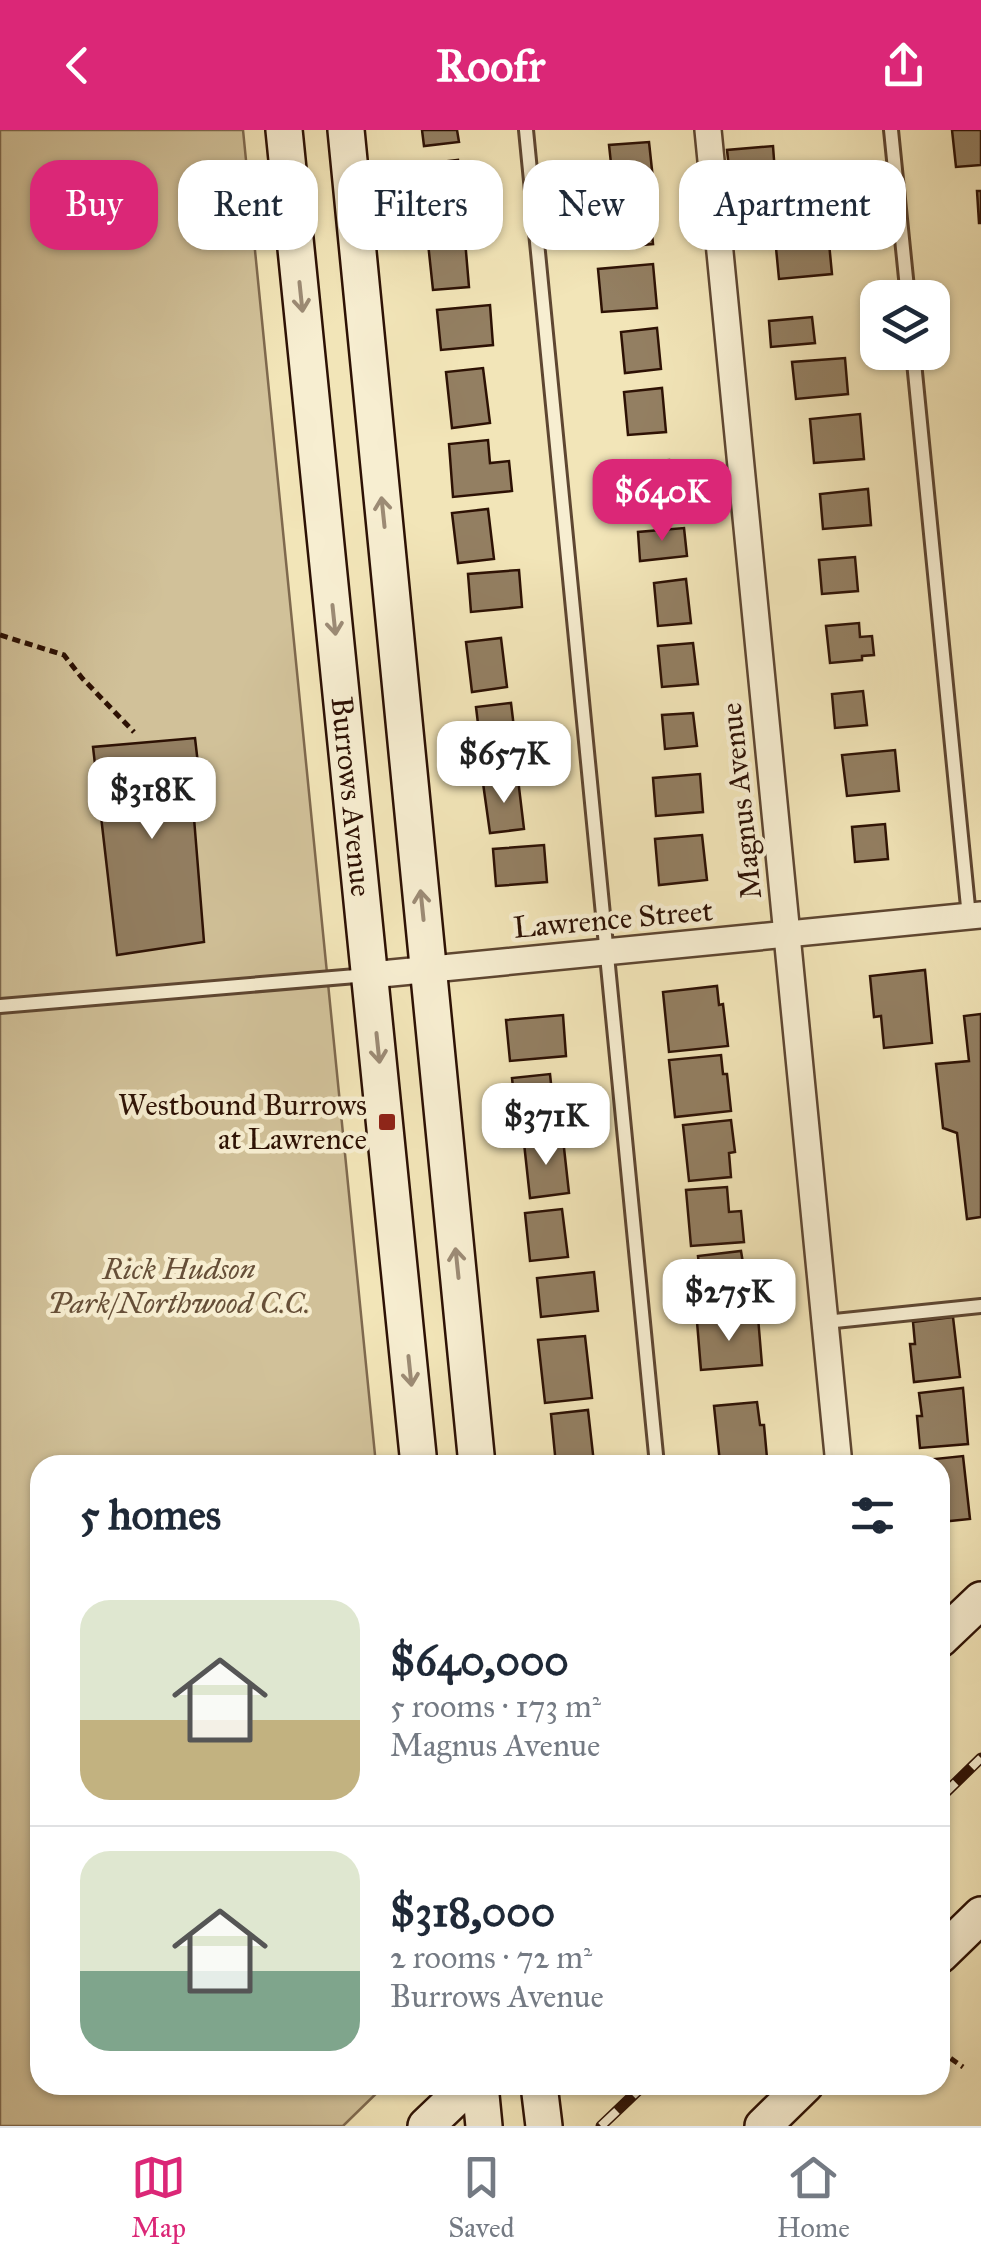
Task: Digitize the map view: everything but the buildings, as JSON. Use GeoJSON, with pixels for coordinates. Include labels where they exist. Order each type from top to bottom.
{"type":"FeatureCollection","features":[{"type":"Feature","properties":{"kind":"street","name":"Burrows Avenue"},"geometry":{"type":"LineString","coordinates":[[284,130],[418,1455]]}},
{"type":"Feature","properties":{"kind":"street","name":"Burrows Avenue"},"geometry":{"type":"LineString","coordinates":[[346,130],[476,1455]]}},
{"type":"Feature","properties":{"kind":"street","name":"Magnus Avenue"},"geometry":{"type":"LineString","coordinates":[[708,130],[838,1455]]}},
{"type":"Feature","properties":{"kind":"street","name":"Lawrence Street"},"geometry":{"type":"LineString","coordinates":[[371,974],[975,916]]}},
{"type":"Feature","properties":{"kind":"street"},"geometry":{"type":"LineString","coordinates":[[950,1630],[981,1600]]}},
{"type":"Feature","properties":{"kind":"street"},"geometry":{"type":"LineString","coordinates":[[950,1945],[981,1916]]}},
{"type":"Feature","properties":{"kind":"street"},"geometry":{"type":"LineString","coordinates":[[426,2126],[459,2095]]}},
{"type":"Feature","properties":{"kind":"street"},"geometry":{"type":"LineString","coordinates":[[481,2095],[484,2126]]}},
{"type":"Feature","properties":{"kind":"street"},"geometry":{"type":"LineString","coordinates":[[539,2095],[544,2126]]}},
{"type":"Feature","properties":{"kind":"street"},"geometry":{"type":"LineString","coordinates":[[762,2126],[795,2095]]}},
{"type":"Feature","properties":{"kind":"lane"},"geometry":{"type":"LineString","coordinates":[[526,130],[657,1455]]}},
{"type":"Feature","properties":{"kind":"lane"},"geometry":{"type":"LineString","coordinates":[[892,130],[906,280]]}},
{"type":"Feature","properties":{"kind":"lane"},"geometry":{"type":"LineString","coordinates":[[915,370],[975,916]]}},
{"type":"Feature","properties":{"kind":"lane"},"geometry":{"type":"LineString","coordinates":[[0,1006],[371,974]]}},
{"type":"Feature","properties":{"kind":"lane"},"geometry":{"type":"LineString","coordinates":[[825,1322],[981,1306]]}},
{"type":"Feature","properties":{"kind":"path"},"geometry":{"type":"LineString","coordinates":[[0,635],[64,655],[134,732]]}},
{"type":"Feature","properties":{"kind":"path"},"geometry":{"type":"LineString","coordinates":[[950,2058],[963,2067]]}},
{"type":"Feature","properties":{"kind":"green space","name":"Rick Hudson Park/Northwood C.C."},"geometry":{"type":"Polygon","coordinates":[[[0,130],[243,130],[246,160],[178,160],[178,250],[255,250],[375,1455],[30,1455],[30,2095],[375,2095],[343,2126],[0,2126],[0,130]]]}},
{"type":"Feature","properties":{"kind":"railway"},"geometry":{"type":"LineString","coordinates":[[950,1788],[981,1758]]}},
{"type":"Feature","properties":{"kind":"railway"},"geometry":{"type":"LineString","coordinates":[[601,2126],[634,2095]]}},
{"type":"Feature","properties":{"kind":"place","name":"Westbound Burrows at Lawrence"},"geometry":{"type":"Point","coordinates":[387,1122]}}]}
